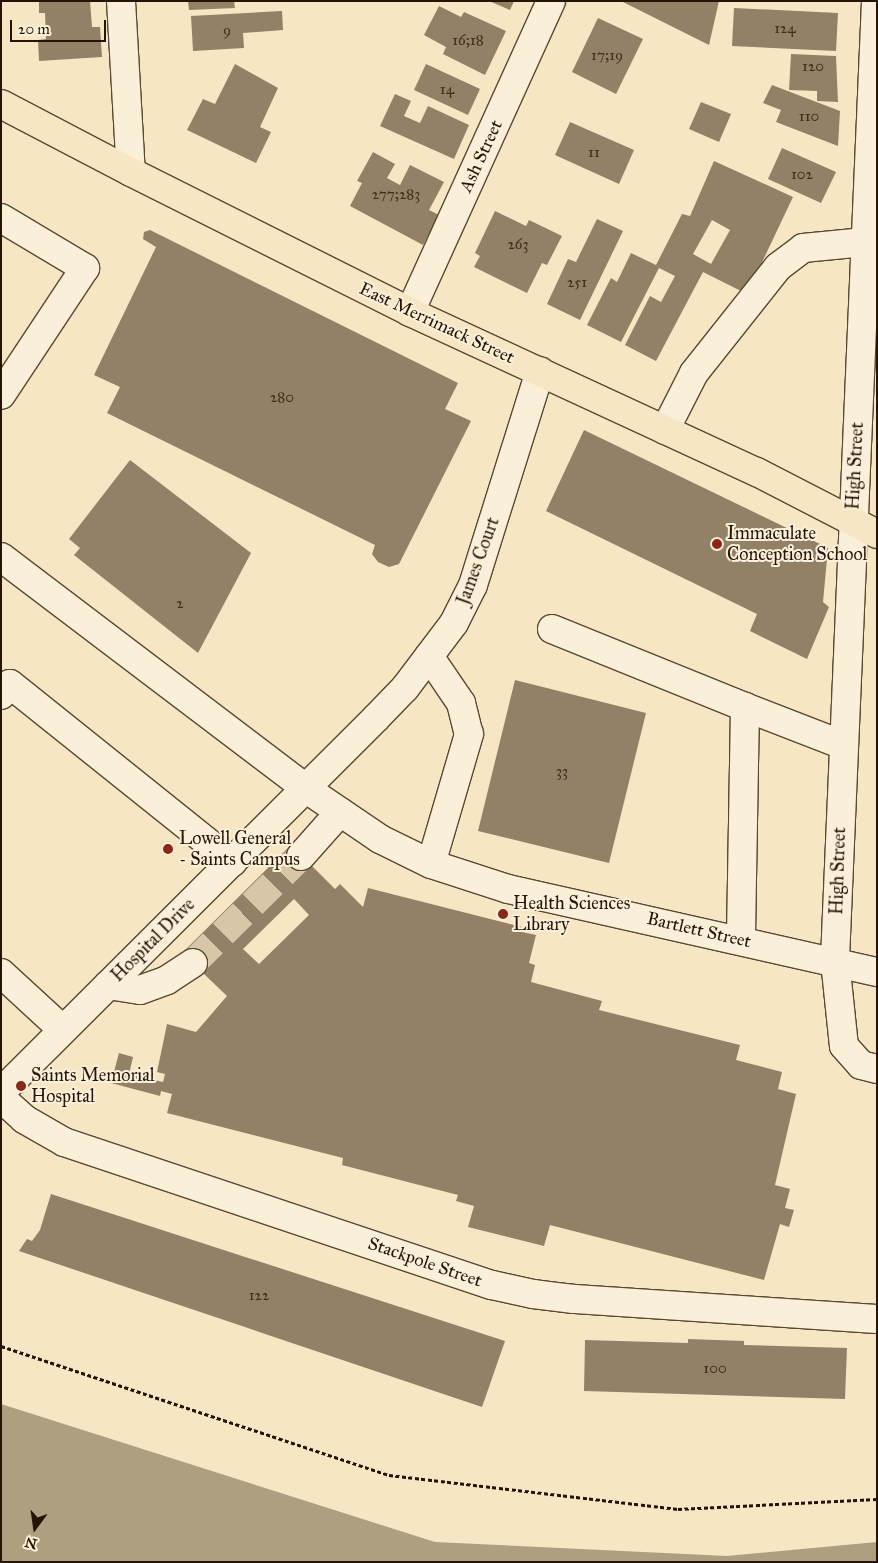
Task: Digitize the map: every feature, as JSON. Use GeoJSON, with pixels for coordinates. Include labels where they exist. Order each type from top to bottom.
{"type":"FeatureCollection","features":[{"type":"Feature","properties":{"kind":"main road","name":"East Merrimack Street"},"geometry":{"type":"LineString","coordinates":[[1,104],[131,172],[410,312],[665,430],[852,519],[877,534]]}},
{"type":"Feature","properties":{"kind":"main road"},"geometry":{"type":"LineString","coordinates":[[1,122],[21,123],[65,137]]}},
{"type":"Feature","properties":{"kind":"street"},"geometry":{"type":"LineString","coordinates":[[121,1],[131,172]]}},
{"type":"Feature","properties":{"kind":"street","name":"Ash Street"},"geometry":{"type":"LineString","coordinates":[[410,312],[551,1]]}},
{"type":"Feature","properties":{"kind":"street","name":"High Street"},"geometry":{"type":"LineString","coordinates":[[876,1],[852,519],[835,961],[844,1046],[862,1065],[877,1069]]}},
{"type":"Feature","properties":{"kind":"street"},"geometry":{"type":"LineString","coordinates":[[1,218],[85,268],[1,395]]}},
{"type":"Feature","properties":{"kind":"street"},"geometry":{"type":"LineString","coordinates":[[665,430],[694,373],[778,267],[803,248],[865,242]]}},
{"type":"Feature","properties":{"kind":"street","name":"James Court"},"geometry":{"type":"LineString","coordinates":[[306,788],[405,688],[454,623],[473,585],[540,371]]}},
{"type":"Feature","properties":{"kind":"street","name":"Bartlett Street"},"geometry":{"type":"LineString","coordinates":[[1,557],[306,788],[380,839],[431,864],[508,889],[835,961],[877,972]]}},
{"type":"Feature","properties":{"kind":"street"},"geometry":{"type":"LineString","coordinates":[[552,630],[843,745]]}},
{"type":"Feature","properties":{"kind":"street"},"geometry":{"type":"LineString","coordinates":[[429,656],[461,703],[469,734],[431,864]]}},
{"type":"Feature","properties":{"kind":"street"},"geometry":{"type":"LineString","coordinates":[[1,695],[10,684],[232,862]]}},
{"type":"Feature","properties":{"kind":"street"},"geometry":{"type":"LineString","coordinates":[[741,940],[745,707]]}},
{"type":"Feature","properties":{"kind":"street","name":"Hospital Drive"},"geometry":{"type":"LineString","coordinates":[[1,1092],[306,788]]}},
{"type":"Feature","properties":{"kind":"street"},"geometry":{"type":"LineString","coordinates":[[301,856],[340,812]]}},
{"type":"Feature","properties":{"kind":"street"},"geometry":{"type":"LineString","coordinates":[[108,985],[140,990],[167,980],[193,963]]}},
{"type":"Feature","properties":{"kind":"street"},"geometry":{"type":"LineString","coordinates":[[1,973],[64,1030]]}},
{"type":"Feature","properties":{"kind":"street","name":"Stackpole Street"},"geometry":{"type":"LineString","coordinates":[[1,1098],[24,1119],[64,1142],[492,1285],[533,1294],[574,1299],[877,1318]]}},
{"type":"Feature","properties":{"kind":"path"},"geometry":{"type":"LineString","coordinates":[[1,1346],[389,1476],[678,1509],[877,1499]]}},
{"type":"Feature","properties":{"kind":"shaded area"},"geometry":{"type":"Polygon","coordinates":[[[1,1404],[435,1542],[727,1556],[877,1542],[877,1562],[1,1562],[1,1404]]]}},
{"type":"Feature","properties":{"kind":"building"},"geometry":{"type":"Polygon","coordinates":[[[39,1],[90,1],[92,27],[100,27],[102,57],[39,61],[38,40],[46,39],[45,13],[39,13],[39,1]]]}},
{"type":"Feature","properties":{"kind":"building"},"geometry":{"type":"Polygon","coordinates":[[[188,1],[234,1],[235,8],[189,10],[188,1]]]}},
{"type":"Feature","properties":{"kind":"building"},"geometry":{"type":"Polygon","coordinates":[[[489,1],[514,1],[510,10],[489,1]]]}},
{"type":"Feature","properties":{"kind":"building"},"geometry":{"type":"Polygon","coordinates":[[[621,1],[719,1],[709,45],[621,1]]]}},
{"type":"Feature","properties":{"kind":"building"},"geometry":{"type":"Polygon","coordinates":[[[439,6],[461,17],[464,12],[506,31],[485,75],[443,54],[446,47],[424,35],[439,6]]]}},
{"type":"Feature","properties":{"kind":"building"},"geometry":{"type":"Polygon","coordinates":[[[734,8],[838,13],[836,51],[732,46],[734,8]]]}},
{"type":"Feature","properties":{"kind":"building"},"geometry":{"type":"Polygon","coordinates":[[[282,11],[283,30],[243,33],[244,48],[193,51],[191,16],[282,11]]]}},
{"type":"Feature","properties":{"kind":"building"},"geometry":{"type":"Polygon","coordinates":[[[598,18],[643,39],[616,94],[572,72],[598,18]]]}},
{"type":"Feature","properties":{"kind":"building"},"geometry":{"type":"Polygon","coordinates":[[[791,54],[836,56],[838,102],[817,101],[817,91],[789,90],[791,54]]]}},
{"type":"Feature","properties":{"kind":"building"},"geometry":{"type":"Polygon","coordinates":[[[235,64],[278,88],[260,127],[271,132],[256,163],[187,130],[203,99],[215,104],[235,64]]]}},
{"type":"Feature","properties":{"kind":"building"},"geometry":{"type":"Polygon","coordinates":[[[426,64],[480,89],[468,115],[414,90],[426,64]]]}},
{"type":"Feature","properties":{"kind":"building"},"geometry":{"type":"Polygon","coordinates":[[[772,85],[840,111],[838,146],[776,122],[781,110],[763,103],[772,85]]]}},
{"type":"Feature","properties":{"kind":"building"},"geometry":{"type":"Polygon","coordinates":[[[395,94],[411,101],[404,116],[420,123],[428,106],[469,125],[454,159],[380,126],[395,94]]]}},
{"type":"Feature","properties":{"kind":"building"},"geometry":{"type":"Polygon","coordinates":[[[701,102],[731,114],[719,142],[689,129],[701,102]]]}},
{"type":"Feature","properties":{"kind":"building"},"geometry":{"type":"Polygon","coordinates":[[[570,122],[634,150],[619,184],[555,155],[570,122]]]}},
{"type":"Feature","properties":{"kind":"building"},"geometry":{"type":"Polygon","coordinates":[[[782,148],[836,172],[821,203],[768,179],[782,148]]]}},
{"type":"Feature","properties":{"kind":"building"},"geometry":{"type":"Polygon","coordinates":[[[373,152],[395,164],[387,178],[400,185],[410,165],[444,182],[429,210],[439,215],[423,245],[350,206],[362,183],[357,181],[373,152]]]}},
{"type":"Feature","properties":{"kind":"building"},"geometry":{"type":"Polygon","coordinates":[[[714,161],[793,197],[747,294],[703,272],[656,361],[625,345],[650,296],[661,302],[675,276],[659,268],[621,342],[587,325],[611,278],[617,282],[631,253],[656,265],[682,214],[690,216],[714,161]],[[712,220],[693,254],[711,264],[730,230],[712,220]]]}},
{"type":"Feature","properties":{"kind":"building"},"geometry":{"type":"Polygon","coordinates":[[[495,211],[526,226],[529,220],[562,236],[547,265],[542,263],[527,293],[474,267],[480,256],[475,253],[495,211]]]}},
{"type":"Feature","properties":{"kind":"building"},"geometry":{"type":"Polygon","coordinates":[[[597,219],[623,231],[580,320],[547,304],[568,259],[576,262],[597,219]]]}},
{"type":"Feature","properties":{"kind":"building"},"geometry":{"type":"Polygon","coordinates":[[[150,230],[458,383],[445,409],[471,421],[399,564],[389,567],[378,562],[372,554],[375,545],[107,413],[120,387],[94,375],[156,247],[143,239],[144,232],[150,230]]]}},
{"type":"Feature","properties":{"kind":"building","name":"Immaculate Conception School"},"geometry":{"type":"Polygon","coordinates":[[[584,430],[789,529],[787,533],[803,540],[804,536],[828,548],[823,602],[829,607],[807,659],[750,631],[757,614],[546,511],[584,430]]]}},
{"type":"Feature","properties":{"kind":"building"},"geometry":{"type":"Polygon","coordinates":[[[130,460],[251,553],[198,653],[74,555],[80,548],[69,539],[130,460]]]}},
{"type":"Feature","properties":{"kind":"building"},"geometry":{"type":"Polygon","coordinates":[[[515,680],[646,713],[609,863],[478,831],[515,680]]]}},
{"type":"Feature","properties":{"kind":"building"},"geometry":{"type":"Polygon","coordinates":[[[291,845],[335,889],[340,884],[363,907],[368,888],[522,927],[522,932],[536,935],[529,963],[535,965],[531,982],[602,1001],[599,1010],[740,1045],[736,1060],[782,1072],[778,1089],[796,1094],[775,1185],[790,1189],[785,1208],[794,1210],[789,1227],[780,1224],[764,1280],[550,1225],[544,1246],[468,1227],[474,1206],[456,1201],[458,1195],[342,1165],[343,1158],[167,1113],[172,1094],[161,1091],[160,1096],[111,1083],[119,1053],[133,1057],[129,1074],[163,1082],[165,1074],[157,1072],[167,1024],[196,1032],[227,996],[182,953],[291,845]],[[294,899],[243,949],[259,964],[309,915],[294,899]]]}},
{"type":"Feature","properties":{"kind":"building"},"geometry":{"type":"Polygon","coordinates":[[[51,1194],[505,1341],[482,1407],[19,1251],[27,1239],[32,1241],[40,1230],[51,1194]]]}},
{"type":"Feature","properties":{"kind":"building"},"geometry":{"type":"Polygon","coordinates":[[[688,1339],[744,1341],[744,1345],[847,1348],[845,1399],[584,1391],[585,1340],[688,1343],[688,1339]]]}},
{"type":"Feature","properties":{"kind":"tunnel"},"geometry":{"type":"LineString","coordinates":[[193,963],[301,856]]}},
{"type":"Feature","properties":{"kind":"place","name":"Immaculate Conception School"},"geometry":{"type":"Point","coordinates":[717,544]}},
{"type":"Feature","properties":{"kind":"place","name":"Lowell General - Saints Campus"},"geometry":{"type":"Point","coordinates":[168,849]}},
{"type":"Feature","properties":{"kind":"place","name":"Health Sciences Library"},"geometry":{"type":"Point","coordinates":[503,914]}},
{"type":"Feature","properties":{"kind":"place","name":"Saints Memorial Hospital"},"geometry":{"type":"Point","coordinates":[21,1086]}}]}
